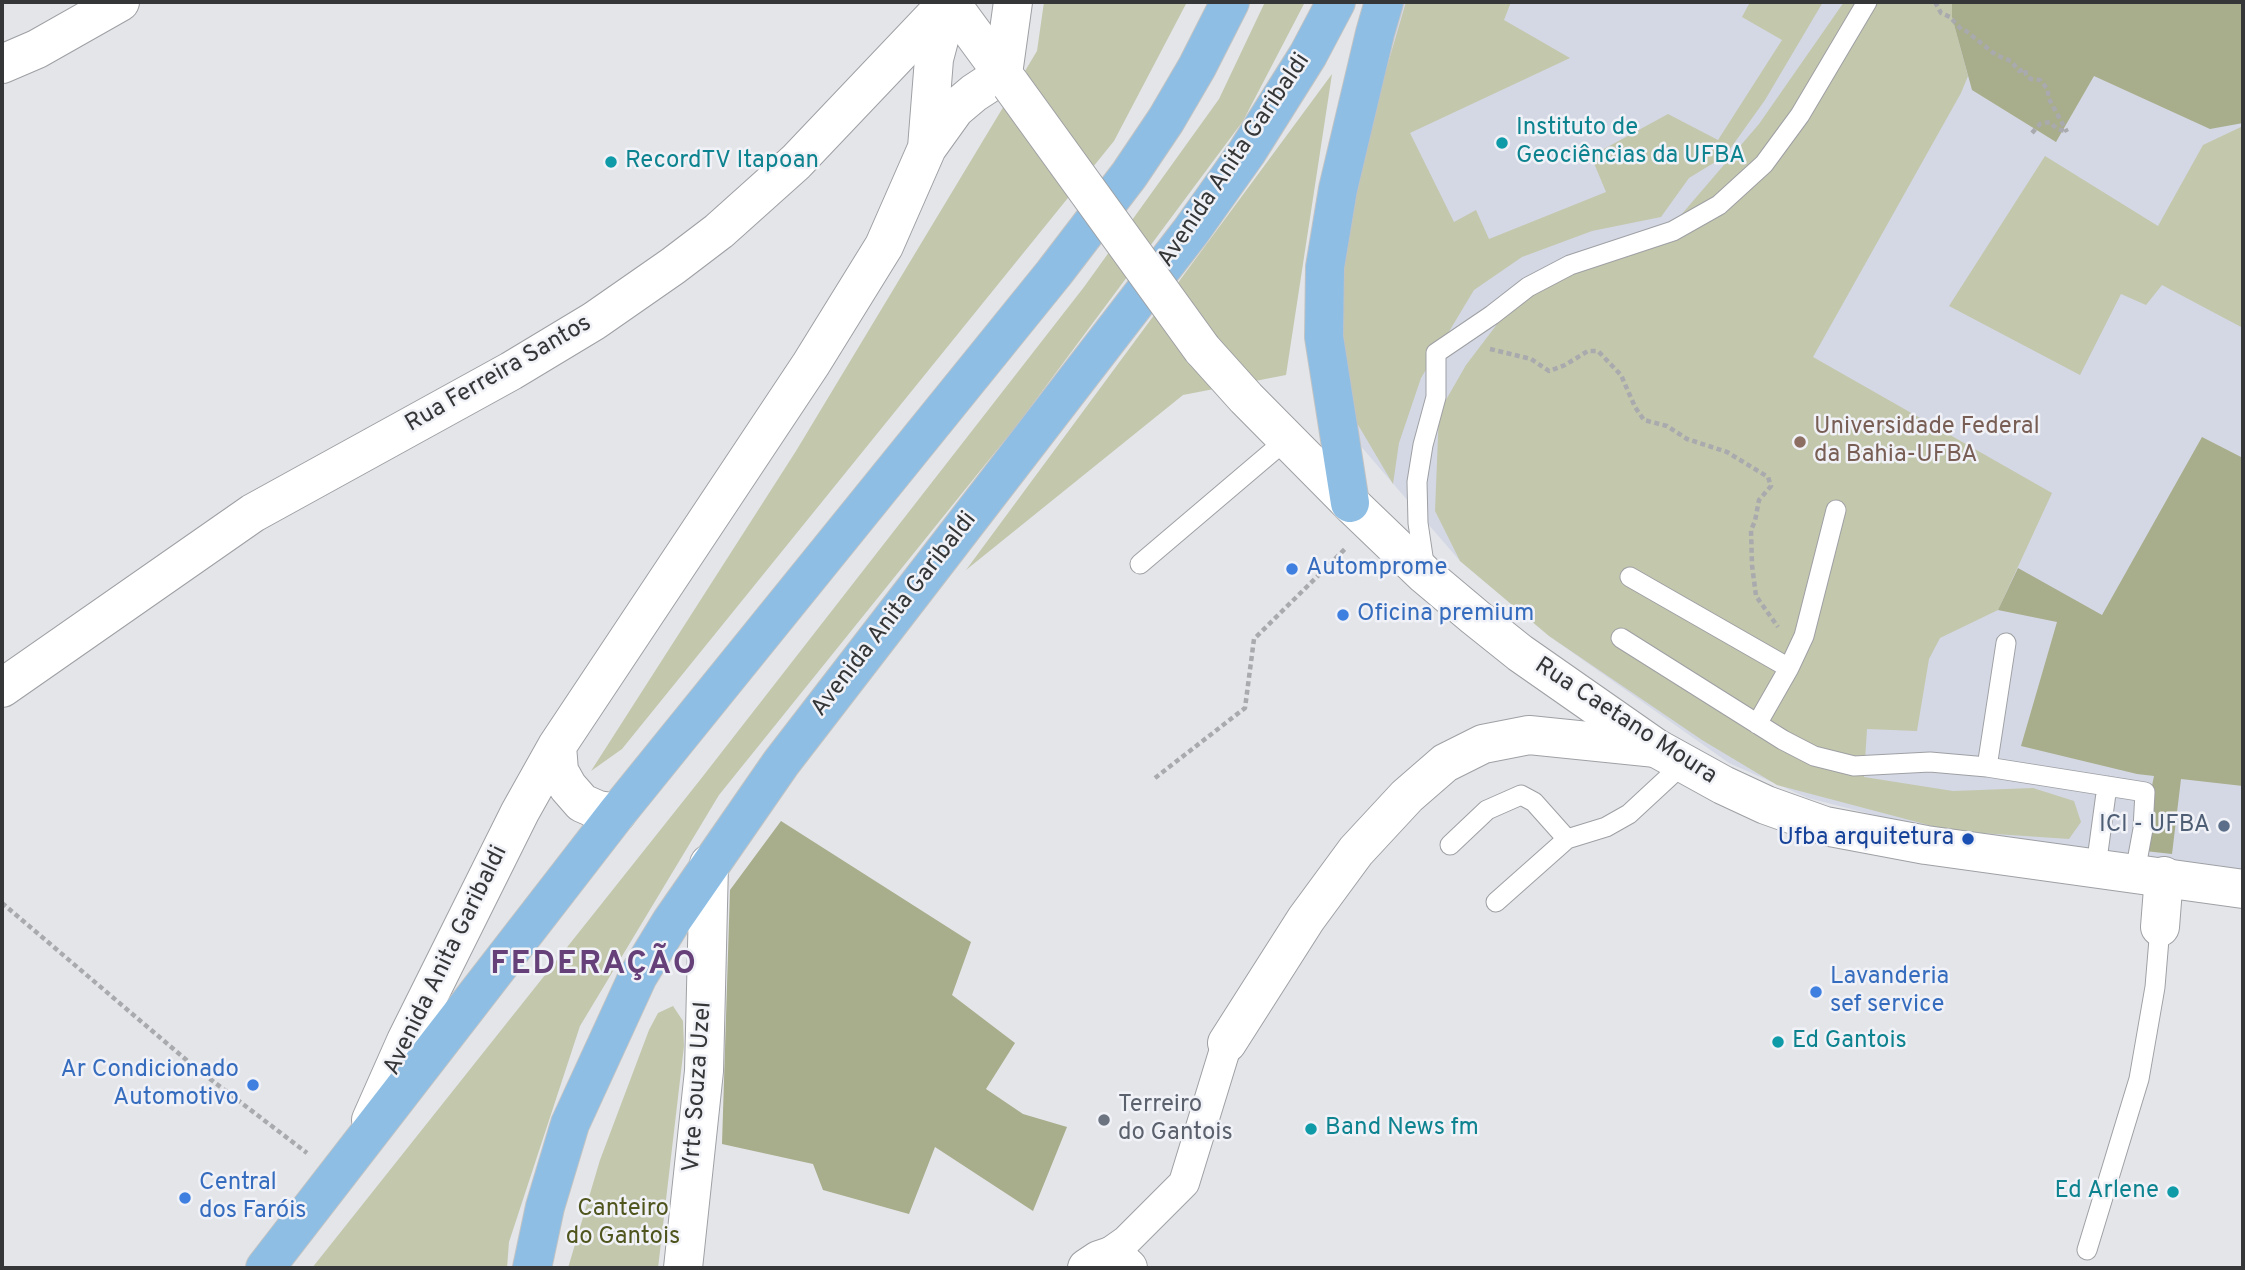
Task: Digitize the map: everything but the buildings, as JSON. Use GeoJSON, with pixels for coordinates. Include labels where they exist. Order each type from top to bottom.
{"type":"FeatureCollection","features":[{"type":"Feature","properties":{"kind":"main road","name":"Avenida Anita Garibaldi"},"geometry":{"type":"LineString","coordinates":[[265,1268],[617,813],[1054,273],[1129,176],[1197,67],[1230,2]]}},
{"type":"Feature","properties":{"kind":"main road","name":"Avenida Anita Garibaldi"},"geometry":{"type":"LineString","coordinates":[[532,1268],[545,1207],[570,1124],[638,976],[709,864],[781,763],[1191,231],[1247,152],[1308,55],[1336,2]]}},
{"type":"Feature","properties":{"kind":"main road"},"geometry":{"type":"LineString","coordinates":[[1360,514],[1324,337],[1325,267],[1338,189],[1384,2]]}},
{"type":"Feature","properties":{"kind":"street"},"geometry":{"type":"LineString","coordinates":[[2,64],[37,49],[120,2]]}},
{"type":"Feature","properties":{"kind":"street","name":"Rua Caetano Moura"},"geometry":{"type":"LineString","coordinates":[[949,2],[1202,349],[1286,440],[1425,575],[1520,653],[1670,756],[1766,805],[1825,826],[1926,845],[2243,889]]}},
{"type":"Feature","properties":{"kind":"street","name":"Avenida Anita Garibaldi"},"geometry":{"type":"LineString","coordinates":[[927,148],[934,59],[949,2]]}},
{"type":"Feature","properties":{"kind":"street","name":"Rua Ferreira Santos"},"geometry":{"type":"LineString","coordinates":[[2,688],[253,513],[511,371],[594,321],[673,266],[719,231],[796,162],[949,2]]}},
{"type":"Feature","properties":{"kind":"street"},"geometry":{"type":"LineString","coordinates":[[1007,80],[1013,2]]}},
{"type":"Feature","properties":{"kind":"street","name":"Avenida Anita Garibaldi"},"geometry":{"type":"LineString","coordinates":[[362,1141],[406,1041],[520,812],[557,746],[811,364],[884,246],[927,148],[955,109],[974,93],[1007,80]]}},
{"type":"Feature","properties":{"kind":"street"},"geometry":{"type":"LineString","coordinates":[[1105,1266],[1184,1183],[1227,1043],[1306,919],[1356,851],[1407,796],[1445,763],[1483,744],[1529,735],[1670,756]]}},
{"type":"Feature","properties":{"kind":"street"},"geometry":{"type":"LineString","coordinates":[[557,746],[559,771],[582,803],[598,810],[617,813]]}},
{"type":"Feature","properties":{"kind":"street","name":"Vrte Souza Uzel"},"geometry":{"type":"LineString","coordinates":[[683,1268],[704,1071],[709,864]]}},
{"type":"Feature","properties":{"kind":"street"},"geometry":{"type":"LineString","coordinates":[[2149,874],[2160,927]]}},
{"type":"Feature","properties":{"kind":"lane"},"geometry":{"type":"LineString","coordinates":[[1425,575],[1418,523],[1417,482],[1423,445],[1436,397],[1436,353],[1528,287],[1570,265],[1674,231],[1719,205],[1764,164],[1800,115],[1867,2]]}},
{"type":"Feature","properties":{"kind":"lane"},"geometry":{"type":"LineString","coordinates":[[1140,564],[1286,440]]}},
{"type":"Feature","properties":{"kind":"lane"},"geometry":{"type":"LineString","coordinates":[[1757,724],[1804,636],[1836,510]]}},
{"type":"Feature","properties":{"kind":"lane"},"geometry":{"type":"LineString","coordinates":[[1630,577],[1789,668]]}},
{"type":"Feature","properties":{"kind":"lane"},"geometry":{"type":"LineString","coordinates":[[1621,638],[1757,724],[1814,756],[1854,766],[1930,762],[1987,767],[2145,792],[2143,830],[2149,874]]}},
{"type":"Feature","properties":{"kind":"lane"},"geometry":{"type":"LineString","coordinates":[[1987,767],[2006,643]]}},
{"type":"Feature","properties":{"kind":"lane"},"geometry":{"type":"LineString","coordinates":[[1496,902],[1567,839],[1606,827],[1629,814],[1670,756]]}},
{"type":"Feature","properties":{"kind":"lane"},"geometry":{"type":"LineString","coordinates":[[2096,867],[2107,786]]}},
{"type":"Feature","properties":{"kind":"lane"},"geometry":{"type":"LineString","coordinates":[[1450,845],[1487,810],[1521,795],[1534,803],[1567,839]]}},
{"type":"Feature","properties":{"kind":"lane"},"geometry":{"type":"LineString","coordinates":[[2087,1250],[2139,1079],[2155,987],[2160,927]]}},
{"type":"Feature","properties":{"kind":"path"},"geometry":{"type":"LineString","coordinates":[[1935,2],[1941,13],[1962,30],[1996,55],[2011,61],[2019,71],[2025,69],[2031,79],[2040,80],[2048,90],[2048,97],[2067,132],[2057,129],[2050,122],[2040,124],[2032,133]]}},
{"type":"Feature","properties":{"kind":"path"},"geometry":{"type":"LineString","coordinates":[[1504,353],[1531,359],[1549,371],[1588,351],[1598,351],[1621,375],[1644,420],[1667,426],[1687,439],[1727,452],[1768,477],[1771,486],[1759,500],[1751,530],[1752,565],[1756,596],[1781,633]]}},
{"type":"Feature","properties":{"kind":"path"},"geometry":{"type":"LineString","coordinates":[[1155,778],[1245,708],[1254,639],[1360,514]]}},
{"type":"Feature","properties":{"kind":"path"},"geometry":{"type":"LineString","coordinates":[[2,903],[197,1069],[336,1174]]}},
{"type":"Feature","properties":{"kind":"shaded area","name":"Universidade Federal da Bahia-UFBA"},"geometry":{"type":"Polygon","coordinates":[[[1396,2],[2243,2],[2243,873],[1968,839],[1808,798],[1729,763],[1549,636],[1460,561],[1320,399],[1396,2]]]}},
{"type":"Feature","properties":{"kind":"green space"},"geometry":{"type":"Polygon","coordinates":[[[1044,2],[1187,2],[1114,141],[622,749],[591,771],[796,451],[1037,51],[1044,2]]]}},
{"type":"Feature","properties":{"kind":"green space"},"geometry":{"type":"Polygon","coordinates":[[[1265,2],[1305,2],[1243,121],[1017,425],[719,795],[580,1026],[509,1242],[507,1268],[312,1268],[700,780],[1084,287],[1219,99],[1265,2]]]}},
{"type":"Feature","properties":{"kind":"green space"},"geometry":{"type":"Polygon","coordinates":[[[1406,2],[1511,2],[1504,20],[1570,58],[1410,133],[1454,222],[1476,210],[1489,239],[1606,192],[1591,156],[1668,114],[1718,140],[1782,40],[1742,17],[1750,2],[1823,2],[1765,100],[1725,156],[1689,178],[1661,217],[1592,231],[1522,257],[1474,290],[1421,378],[1399,443],[1393,484],[1331,379],[1333,276],[1368,132],[1406,2]]]}},
{"type":"Feature","properties":{"kind":"green space"},"geometry":{"type":"Polygon","coordinates":[[[1844,2],[1952,2],[1952,17],[1968,76],[1813,357],[2052,493],[1998,610],[1940,638],[1929,659],[1917,731],[1867,729],[1864,777],[1953,791],[2033,788],[2074,801],[2081,822],[2069,839],[1951,831],[1777,785],[1702,740],[1549,636],[1460,561],[1435,511],[1439,412],[1466,365],[1501,319],[1537,285],[1669,229],[1759,124],[1844,2]]]}},
{"type":"Feature","properties":{"kind":"green space"},"geometry":{"type":"Polygon","coordinates":[[[1952,2],[2243,2],[2243,123],[2210,129],[2094,76],[2056,142],[1972,90],[1952,17],[1952,2]]]}},
{"type":"Feature","properties":{"kind":"green space"},"geometry":{"type":"Polygon","coordinates":[[[1332,74],[1286,375],[1183,395],[966,570],[1332,74]]]}},
{"type":"Feature","properties":{"kind":"green space"},"geometry":{"type":"Polygon","coordinates":[[[2243,126],[2243,328],[2162,285],[2146,305],[2121,294],[2080,375],[1949,306],[2045,156],[2158,226],[2203,145],[2243,126]]]}},
{"type":"Feature","properties":{"kind":"green space"},"geometry":{"type":"Polygon","coordinates":[[[2202,437],[2243,458],[2243,786],[2181,779],[2172,854],[2145,851],[2143,829],[2154,776],[2021,746],[2057,622],[1998,610],[2018,568],[2102,615],[2202,437]]]}},
{"type":"Feature","properties":{"kind":"green space"},"geometry":{"type":"Polygon","coordinates":[[[781,821],[971,942],[952,995],[1015,1043],[986,1089],[1023,1114],[1067,1127],[1033,1211],[935,1147],[909,1214],[823,1190],[813,1164],[722,1144],[730,890],[781,821]]]}},
{"type":"Feature","properties":{"kind":"green space","name":"Canteiro do Gantois"},"geometry":{"type":"Polygon","coordinates":[[[673,1006],[683,1021],[684,1046],[658,1268],[568,1268],[600,1160],[649,1030],[658,1013],[673,1006]]]}},
{"type":"Feature","properties":{"kind":"place","name":"Instituto de Geociências da UFBA"},"geometry":{"type":"Point","coordinates":[1502,143]}},
{"type":"Feature","properties":{"kind":"place","name":"RecordTV Itapoan"},"geometry":{"type":"Point","coordinates":[611,162]}},
{"type":"Feature","properties":{"kind":"place","name":"Universidade Federal da Bahia-UFBA"},"geometry":{"type":"Point","coordinates":[1800,442]}},
{"type":"Feature","properties":{"kind":"place","name":"Automprome"},"geometry":{"type":"Point","coordinates":[1292,569]}},
{"type":"Feature","properties":{"kind":"place","name":"Oficina premium"},"geometry":{"type":"Point","coordinates":[1343,615]}},
{"type":"Feature","properties":{"kind":"place","name":"ICI - UFBA"},"geometry":{"type":"Point","coordinates":[2224,826]}},
{"type":"Feature","properties":{"kind":"place","name":"Ufba arquitetura"},"geometry":{"type":"Point","coordinates":[1968,839]}},
{"type":"Feature","properties":{"kind":"place","name":"Lavanderia sef service"},"geometry":{"type":"Point","coordinates":[1816,992]}},
{"type":"Feature","properties":{"kind":"place","name":"Ed Gantois"},"geometry":{"type":"Point","coordinates":[1778,1042]}},
{"type":"Feature","properties":{"kind":"place","name":"Ar Condicionado Automotivo"},"geometry":{"type":"Point","coordinates":[253,1085]}},
{"type":"Feature","properties":{"kind":"place","name":"Terreiro do Gantois"},"geometry":{"type":"Point","coordinates":[1104,1120]}},
{"type":"Feature","properties":{"kind":"place","name":"Band News fm"},"geometry":{"type":"Point","coordinates":[1311,1129]}},
{"type":"Feature","properties":{"kind":"place","name":"Ed Arlene"},"geometry":{"type":"Point","coordinates":[2173,1192]}},
{"type":"Feature","properties":{"kind":"place","name":"Central dos Faróis"},"geometry":{"type":"Point","coordinates":[185,1198]}},
{"type":"Feature","properties":{"kind":"district","name":"FEDERAÇÃO"},"geometry":{"type":"Point","coordinates":[594,967]}}]}
